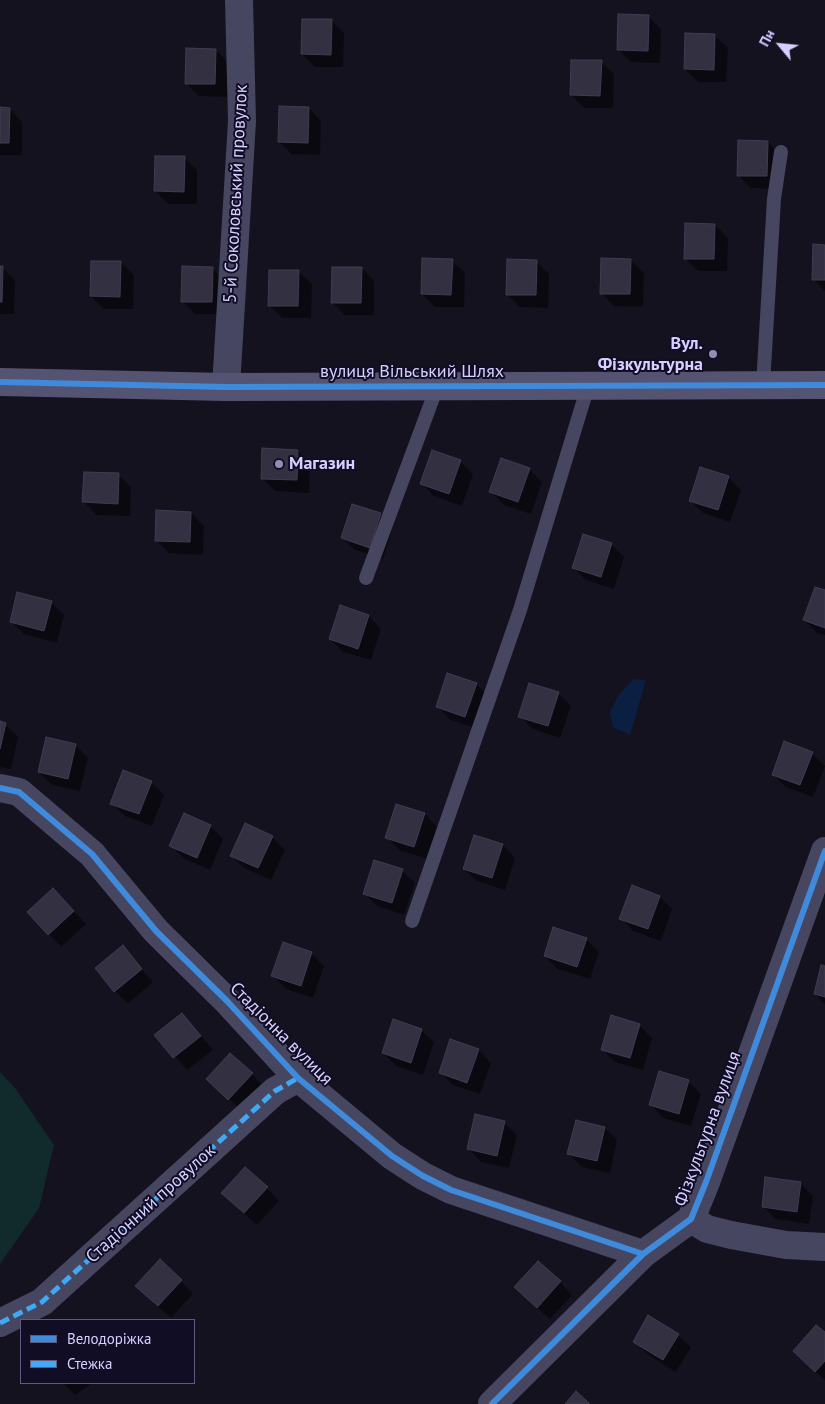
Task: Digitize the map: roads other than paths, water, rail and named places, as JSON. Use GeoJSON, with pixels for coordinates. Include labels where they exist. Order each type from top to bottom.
{"type":"FeatureCollection","features":[{"type":"Feature","properties":{"kind":"street","name":"5-й Соколовський провулок"},"geometry":{"type":"LineString","coordinates":[[226,387],[242,121],[239,0]]}},
{"type":"Feature","properties":{"kind":"street","name":"вулиця Вільський Шлях"},"geometry":{"type":"LineString","coordinates":[[0,382],[226,387],[825,385]]}},
{"type":"Feature","properties":{"kind":"street","name":"Стадіонна вулиця"},"geometry":{"type":"LineString","coordinates":[[0,788],[19,792],[92,854],[156,931],[227,1001],[298,1078],[392,1156],[423,1176],[451,1190],[643,1254]]}},
{"type":"Feature","properties":{"kind":"street","name":"Фізкультурна вулиця"},"geometry":{"type":"LineString","coordinates":[[492,1404],[643,1254],[691,1219],[825,851]]}},
{"type":"Feature","properties":{"kind":"street","name":"Стадіонний провулок"},"geometry":{"type":"LineString","coordinates":[[0,1323],[42,1302],[275,1091],[298,1078]]}},
{"type":"Feature","properties":{"kind":"street"},"geometry":{"type":"LineString","coordinates":[[691,1219],[707,1229],[731,1235],[786,1245],[825,1247]]}},
{"type":"Feature","properties":{"kind":"lane"},"geometry":{"type":"LineString","coordinates":[[763,385],[774,200],[781,152]]}},
{"type":"Feature","properties":{"kind":"lane"},"geometry":{"type":"LineString","coordinates":[[412,922],[520,610],[588,386]]}},
{"type":"Feature","properties":{"kind":"lane"},"geometry":{"type":"LineString","coordinates":[[366,578],[437,387]]}},
{"type":"Feature","properties":{"kind":"water"},"geometry":{"type":"Polygon","coordinates":[[[633,679],[646,680],[630,735],[613,727],[610,712],[618,696],[633,679]]]}},
{"type":"Feature","properties":{"kind":"place","name":"Вул. Фізкультурна"},"geometry":{"type":"Point","coordinates":[713,354]}},
{"type":"Feature","properties":{"kind":"place","name":"Магазин"},"geometry":{"type":"Point","coordinates":[279,464]}}]}
